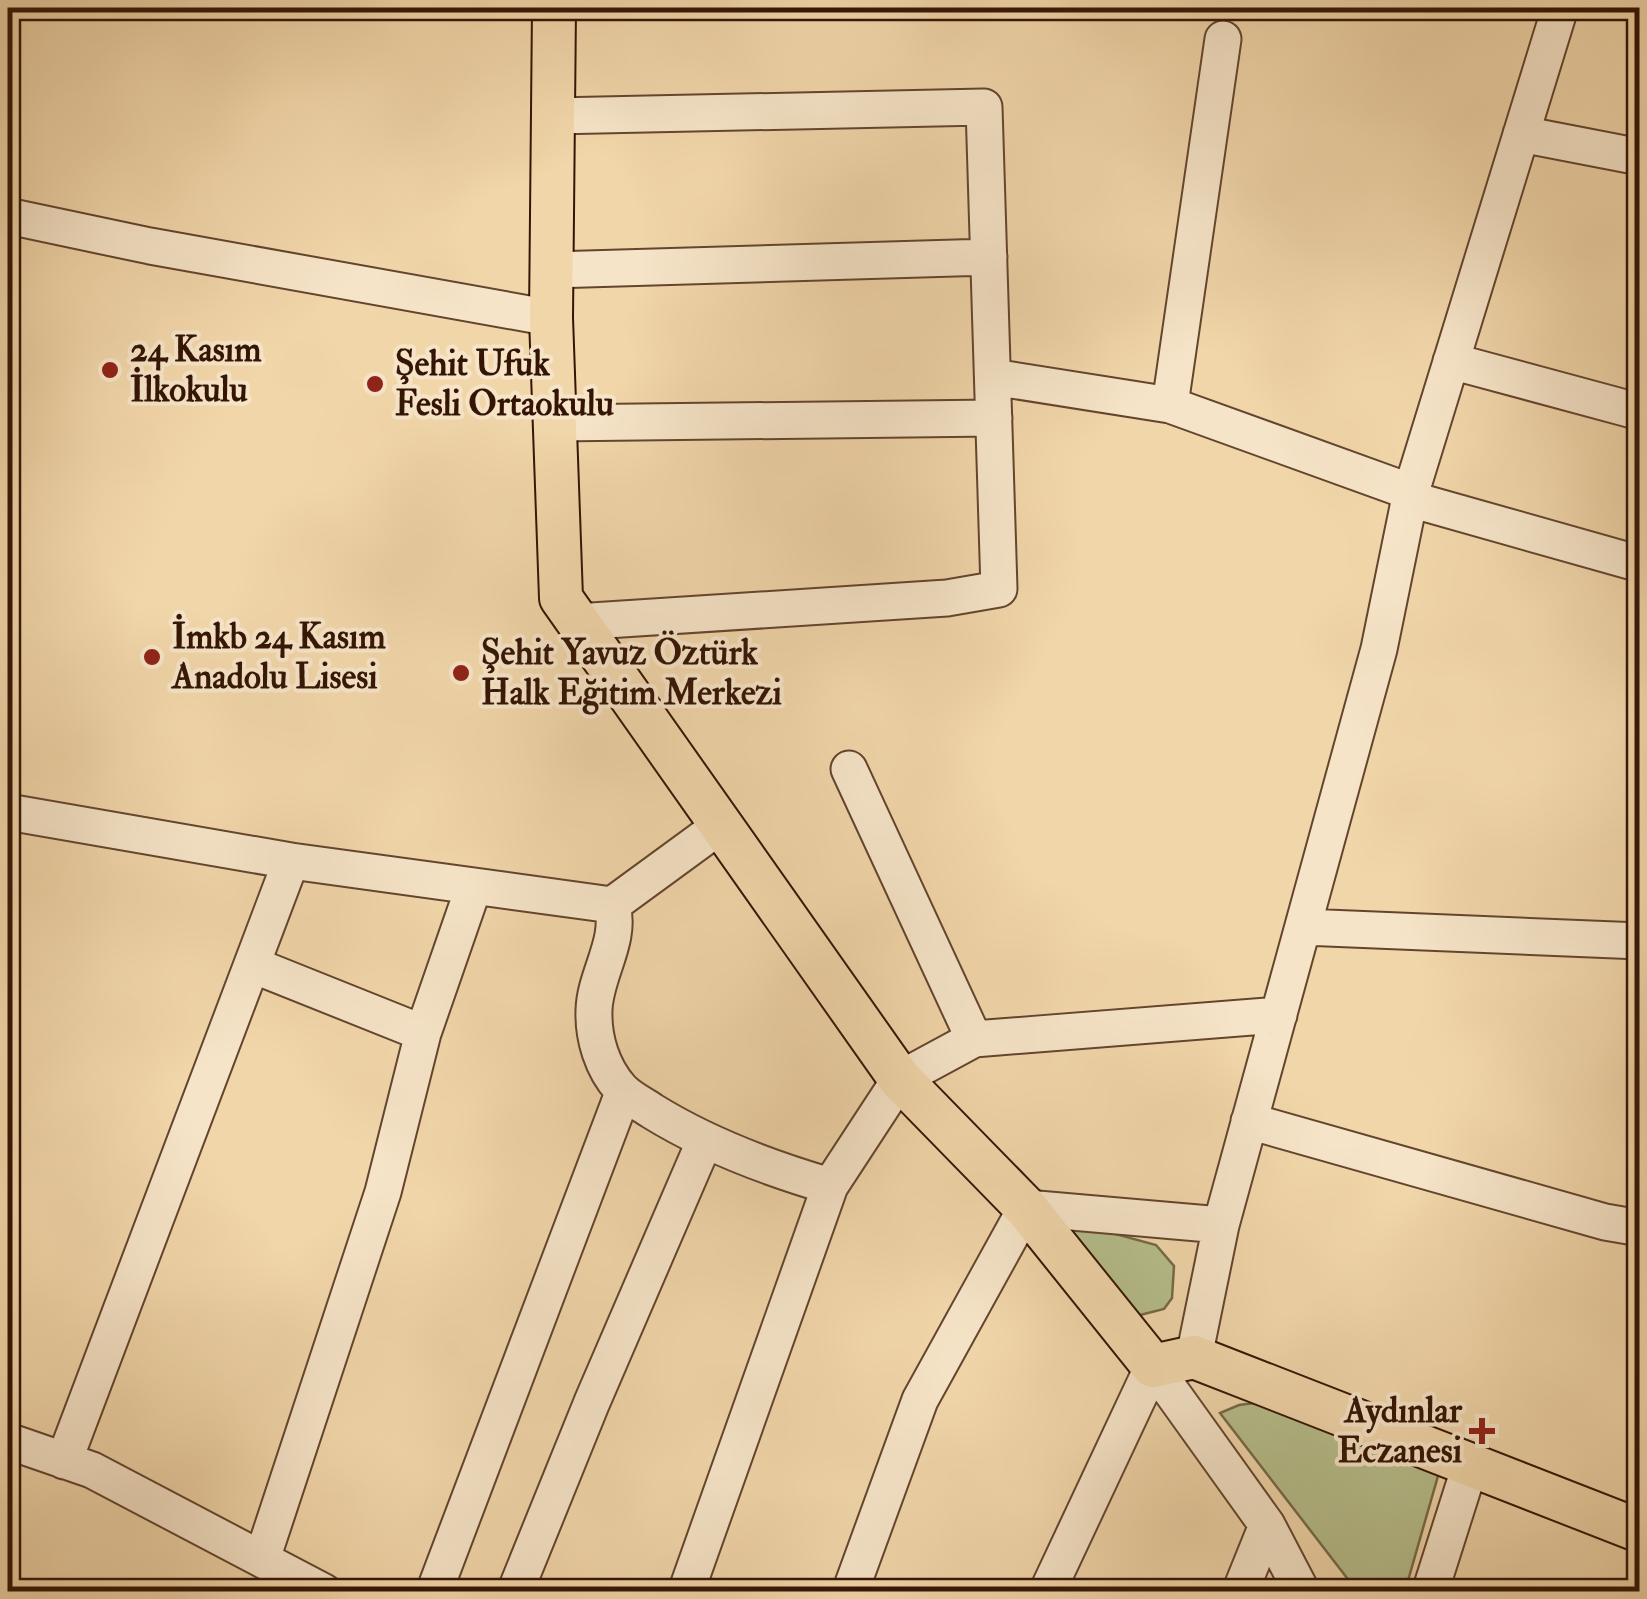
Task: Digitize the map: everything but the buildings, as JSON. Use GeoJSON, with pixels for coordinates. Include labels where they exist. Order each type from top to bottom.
{"type":"FeatureCollection","features":[{"type":"Feature","properties":{"kind":"main road"},"geometry":{"type":"LineString","coordinates":[[554,8],[551,318],[561,598],[900,1079],[1174,1362],[1470,1464],[1640,1532]]}},
{"type":"Feature","properties":{"kind":"street"},"geometry":{"type":"LineString","coordinates":[[1047,1592],[1174,1362],[1221,1225],[1380,649],[1410,495],[1560,8]]}},
{"type":"Feature","properties":{"kind":"street"},"geometry":{"type":"LineString","coordinates":[[1170,405],[1223,39]]}},
{"type":"Feature","properties":{"kind":"street"},"geometry":{"type":"LineString","coordinates":[[553,116],[984,107],[999,590],[947,598],[576,622]]}},
{"type":"Feature","properties":{"kind":"street"},"geometry":{"type":"LineString","coordinates":[[1521,134],[1640,157]]}},
{"type":"Feature","properties":{"kind":"street"},"geometry":{"type":"LineString","coordinates":[[8,216],[150,246],[551,318]]}},
{"type":"Feature","properties":{"kind":"street"},"geometry":{"type":"LineString","coordinates":[[552,270],[989,257]]}},
{"type":"Feature","properties":{"kind":"street"},"geometry":{"type":"LineString","coordinates":[[1451,361],[1640,412]]}},
{"type":"Feature","properties":{"kind":"street"},"geometry":{"type":"LineString","coordinates":[[993,377],[1170,405],[1410,495],[1640,564]]}},
{"type":"Feature","properties":{"kind":"street"},"geometry":{"type":"LineString","coordinates":[[555,423],[994,418]]}},
{"type":"Feature","properties":{"kind":"street"},"geometry":{"type":"LineString","coordinates":[[850,769],[974,1040]]}},
{"type":"Feature","properties":{"kind":"street"},"geometry":{"type":"LineString","coordinates":[[8,812],[292,861],[612,905],[720,826]]}},
{"type":"Feature","properties":{"kind":"street"},"geometry":{"type":"LineString","coordinates":[[64,1461],[292,861]]}},
{"type":"Feature","properties":{"kind":"street"},"geometry":{"type":"LineString","coordinates":[[262,1559],[383,1192],[423,1033],[474,886]]}},
{"type":"Feature","properties":{"kind":"street"},"geometry":{"type":"LineString","coordinates":[[612,905],[615,931],[596,993],[595,1030],[605,1064],[624,1093],[704,1140],[830,1186]]}},
{"type":"Feature","properties":{"kind":"street"},"geometry":{"type":"LineString","coordinates":[[1303,927],[1640,942]]}},
{"type":"Feature","properties":{"kind":"street"},"geometry":{"type":"LineString","coordinates":[[253,966],[423,1033]]}},
{"type":"Feature","properties":{"kind":"street"},"geometry":{"type":"LineString","coordinates":[[686,1592],[830,1186],[900,1079],[974,1040],[1279,1015]]}},
{"type":"Feature","properties":{"kind":"street"},"geometry":{"type":"LineString","coordinates":[[434,1592],[624,1093]]}},
{"type":"Feature","properties":{"kind":"street"},"geometry":{"type":"LineString","coordinates":[[1249,1121],[1606,1222],[1640,1228]]}},
{"type":"Feature","properties":{"kind":"street"},"geometry":{"type":"LineString","coordinates":[[515,1592],[704,1140]]}},
{"type":"Feature","properties":{"kind":"street"},"geometry":{"type":"LineString","coordinates":[[850,1592],[920,1400],[1026,1208],[1221,1225]]}},
{"type":"Feature","properties":{"kind":"street"},"geometry":{"type":"LineString","coordinates":[[1174,1362],[1302,1592]]}},
{"type":"Feature","properties":{"kind":"street"},"geometry":{"type":"LineString","coordinates":[[8,1442],[92,1470],[324,1592]]}},
{"type":"Feature","properties":{"kind":"street"},"geometry":{"type":"LineString","coordinates":[[1430,1592],[1470,1464]]}},
{"type":"Feature","properties":{"kind":"street"},"geometry":{"type":"LineString","coordinates":[[1240,1592],[1267,1525]]}},
{"type":"Feature","properties":{"kind":"green space"},"geometry":{"type":"Polygon","coordinates":[[[1072,1222],[1156,1245],[1174,1266],[1172,1298],[1164,1309],[1136,1316],[1065,1231],[1072,1222]]]}},
{"type":"Feature","properties":{"kind":"green space"},"geometry":{"type":"Polygon","coordinates":[[[1262,1402],[1440,1469],[1405,1591],[1357,1591],[1220,1413],[1262,1402]]]}},
{"type":"Feature","properties":{"kind":"place","name":"24 Kasım İlkokulu"},"geometry":{"type":"Point","coordinates":[110,370]}},
{"type":"Feature","properties":{"kind":"place","name":"Şehit Ufuk Fesli Ortaokulu"},"geometry":{"type":"Point","coordinates":[375,384]}},
{"type":"Feature","properties":{"kind":"place","name":"İmkb 24 Kasım Anadolu Lisesi"},"geometry":{"type":"Point","coordinates":[152,657]}},
{"type":"Feature","properties":{"kind":"place","name":"Şehit Yavuz Öztürk Halk Eğitim Merkezi"},"geometry":{"type":"Point","coordinates":[461,673]}},
{"type":"Feature","properties":{"kind":"place","name":"Aydınlar Eczanesi"},"geometry":{"type":"Point","coordinates":[1482,1431]}}]}
